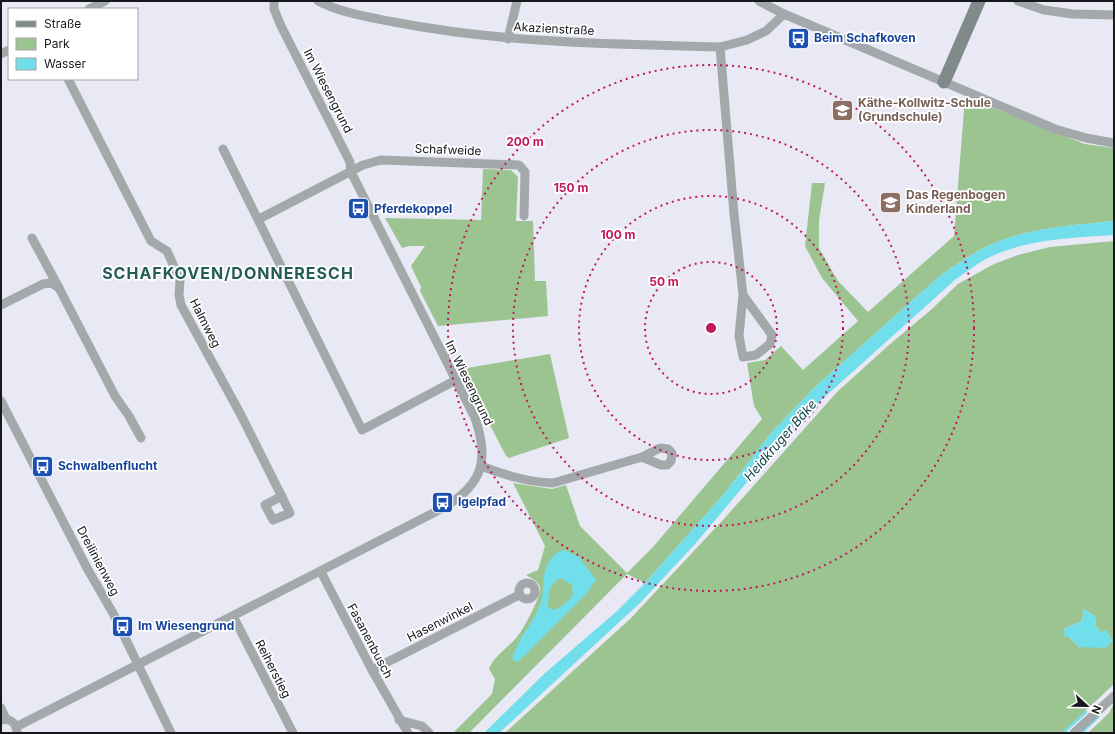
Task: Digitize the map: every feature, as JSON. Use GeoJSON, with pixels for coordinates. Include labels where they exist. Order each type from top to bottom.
{"type":"FeatureCollection","features":[{"type":"Feature","properties":{"kind":"street"},"geometry":{"type":"LineString","coordinates":[[92,8],[105,1]]}},
{"type":"Feature","properties":{"kind":"street","name":"Im Wiesengrund"},"geometry":{"type":"LineString","coordinates":[[4,720],[13,722],[17,730],[233,616],[321,572],[458,499],[470,488],[481,466],[483,456],[482,437],[475,418],[351,172],[350,162],[281,26],[274,9],[274,1]]}},
{"type":"Feature","properties":{"kind":"street","name":"Akazienstraße"},"geometry":{"type":"LineString","coordinates":[[318,1],[355,14],[416,26],[508,39],[720,47],[747,40],[766,31],[784,14]]}},
{"type":"Feature","properties":{"kind":"street"},"geometry":{"type":"LineString","coordinates":[[508,39],[517,1]]}},
{"type":"Feature","properties":{"kind":"street"},"geometry":{"type":"LineString","coordinates":[[759,1],[784,14],[1055,129],[1086,138],[1114,143]]}},
{"type":"Feature","properties":{"kind":"street"},"geometry":{"type":"LineString","coordinates":[[944,82],[979,1]]}},
{"type":"Feature","properties":{"kind":"street"},"geometry":{"type":"LineString","coordinates":[[1018,1],[1044,10],[1073,14],[1114,15]]}},
{"type":"Feature","properties":{"kind":"street"},"geometry":{"type":"LineString","coordinates":[[720,47],[734,214],[743,295],[740,336],[743,358],[756,355],[770,344],[772,335],[743,295]]}},
{"type":"Feature","properties":{"kind":"street","name":"Halmweg"},"geometry":{"type":"LineString","coordinates":[[69,80],[151,241],[167,251],[180,280],[179,295],[181,305],[241,415],[282,496]]}},
{"type":"Feature","properties":{"kind":"street"},"geometry":{"type":"LineString","coordinates":[[223,149],[259,219],[362,430],[456,380]]}},
{"type":"Feature","properties":{"kind":"street","name":"Schafweide"},"geometry":{"type":"LineString","coordinates":[[351,172],[363,164],[381,160],[519,165],[525,172],[524,216]]}},
{"type":"Feature","properties":{"kind":"street"},"geometry":{"type":"LineString","coordinates":[[259,219],[351,172]]}},
{"type":"Feature","properties":{"kind":"street"},"geometry":{"type":"LineString","coordinates":[[32,238],[115,396],[129,416],[141,438]]}},
{"type":"Feature","properties":{"kind":"street"},"geometry":{"type":"LineString","coordinates":[[1,305],[43,284],[51,283],[59,288]]}},
{"type":"Feature","properties":{"kind":"street","name":"Dreilinienweg"},"geometry":{"type":"LineString","coordinates":[[1,401],[87,568],[114,615],[171,733]]}},
{"type":"Feature","properties":{"kind":"street"},"geometry":{"type":"LineString","coordinates":[[481,466],[513,478],[553,483],[642,457]]}},
{"type":"Feature","properties":{"kind":"street","name":"Fasanenbusch"},"geometry":{"type":"LineString","coordinates":[[321,572],[372,670],[408,733]]}},
{"type":"Feature","properties":{"kind":"street","name":"Hasenwinkel"},"geometry":{"type":"LineString","coordinates":[[372,670],[520,595]]}},
{"type":"Feature","properties":{"kind":"street","name":"Reiherstieg"},"geometry":{"type":"LineString","coordinates":[[233,616],[293,733]]}},
{"type":"Feature","properties":{"kind":"street"},"geometry":{"type":"LineString","coordinates":[[1074,733],[1114,696]]}},
{"type":"Feature","properties":{"kind":"street"},"geometry":{"type":"LineString","coordinates":[[1,708],[4,720]]}},
{"type":"Feature","properties":{"kind":"street"},"geometry":{"type":"LineString","coordinates":[[400,720],[422,726],[430,733]]}},
{"type":"Feature","properties":{"kind":"green space"},"geometry":{"type":"Polygon","coordinates":[[[965,97],[1085,144],[1114,148],[1114,221],[1059,227],[1005,239],[980,250],[941,275],[814,388],[772,432],[724,494],[645,583],[627,574],[469,733],[453,733],[492,694],[495,679],[489,669],[491,664],[520,633],[532,612],[540,591],[538,583],[526,575],[538,570],[545,546],[513,483],[552,489],[566,485],[580,526],[627,573],[653,547],[762,419],[754,406],[747,363],[765,360],[781,346],[803,370],[858,321],[822,278],[805,246],[812,183],[825,183],[819,220],[819,248],[838,281],[868,312],[954,236],[965,97]]]}},
{"type":"Feature","properties":{"kind":"green space"},"geometry":{"type":"Polygon","coordinates":[[[483,169],[511,170],[518,177],[516,221],[533,221],[535,281],[546,281],[548,316],[438,326],[420,291],[421,287],[411,266],[425,246],[409,246],[402,248],[385,218],[481,220],[483,169]]]}},
{"type":"Feature","properties":{"kind":"green space"},"geometry":{"type":"Polygon","coordinates":[[[1114,241],[1114,684],[1062,733],[505,733],[631,618],[722,521],[837,392],[889,345],[932,309],[958,284],[994,264],[1018,255],[1050,247],[1114,241]],[[1084,609],[1082,621],[1064,629],[1069,637],[1079,647],[1100,632],[1096,626],[1095,616],[1084,609]]]}},
{"type":"Feature","properties":{"kind":"green space"},"geometry":{"type":"Polygon","coordinates":[[[550,354],[569,438],[509,458],[506,456],[461,369],[550,354]]]}},
{"type":"Feature","properties":{"kind":"green space"},"geometry":{"type":"Polygon","coordinates":[[[1114,703],[1114,733],[1088,733],[1109,713],[1114,703]]]}},
{"type":"Feature","properties":{"kind":"water","name":"Heidkruger Bäke"},"geometry":{"type":"Polygon","coordinates":[[[1114,221],[1114,235],[1080,237],[1027,244],[994,255],[979,263],[956,279],[798,421],[696,543],[640,603],[499,733],[484,733],[544,674],[616,612],[645,583],[724,494],[772,432],[814,388],[941,275],[980,250],[1005,239],[1059,227],[1114,221]]]}},
{"type":"Feature","properties":{"kind":"water"},"geometry":{"type":"Polygon","coordinates":[[[565,550],[579,557],[596,580],[586,594],[518,662],[512,659],[518,644],[535,616],[541,602],[544,575],[547,565],[555,554],[565,550]],[[561,578],[557,580],[551,586],[548,607],[554,610],[564,605],[573,595],[572,585],[561,578]]]}},
{"type":"Feature","properties":{"kind":"water"},"geometry":{"type":"Polygon","coordinates":[[[1084,609],[1095,616],[1096,626],[1100,632],[1106,630],[1113,641],[1105,648],[1079,647],[1069,637],[1064,636],[1064,629],[1082,621],[1084,609]]]}},
{"type":"Feature","properties":{"kind":"waterway"},"geometry":{"type":"LineString","coordinates":[[1063,733],[1086,712]]}},
{"type":"Feature","properties":{"kind":"waterway"},"geometry":{"type":"LineString","coordinates":[[1081,733],[1099,716]]}},
{"type":"Feature","properties":{"kind":"place","name":"Beim Schafkoven"},"geometry":{"type":"Point","coordinates":[799,38]}},
{"type":"Feature","properties":{"kind":"place","name":"Käthe-Kollwitz-Schule (Grundschule)"},"geometry":{"type":"Point","coordinates":[842,110]}},
{"type":"Feature","properties":{"kind":"place","name":"Das Regenbogen Kinderland"},"geometry":{"type":"Point","coordinates":[890,202]}},
{"type":"Feature","properties":{"kind":"place","name":"Pferdekoppel"},"geometry":{"type":"Point","coordinates":[358,209]}},
{"type":"Feature","properties":{"kind":"place","name":"Schwalbenflucht"},"geometry":{"type":"Point","coordinates":[42,466]}},
{"type":"Feature","properties":{"kind":"place","name":"Igelpfad"},"geometry":{"type":"Point","coordinates":[442,502]}},
{"type":"Feature","properties":{"kind":"place","name":"Im Wiesengrund"},"geometry":{"type":"Point","coordinates":[123,626]}},
{"type":"Feature","properties":{"kind":"district","name":"SCHAFKOVEN/DONNERESCH"},"geometry":{"type":"Point","coordinates":[228,273]}}]}
